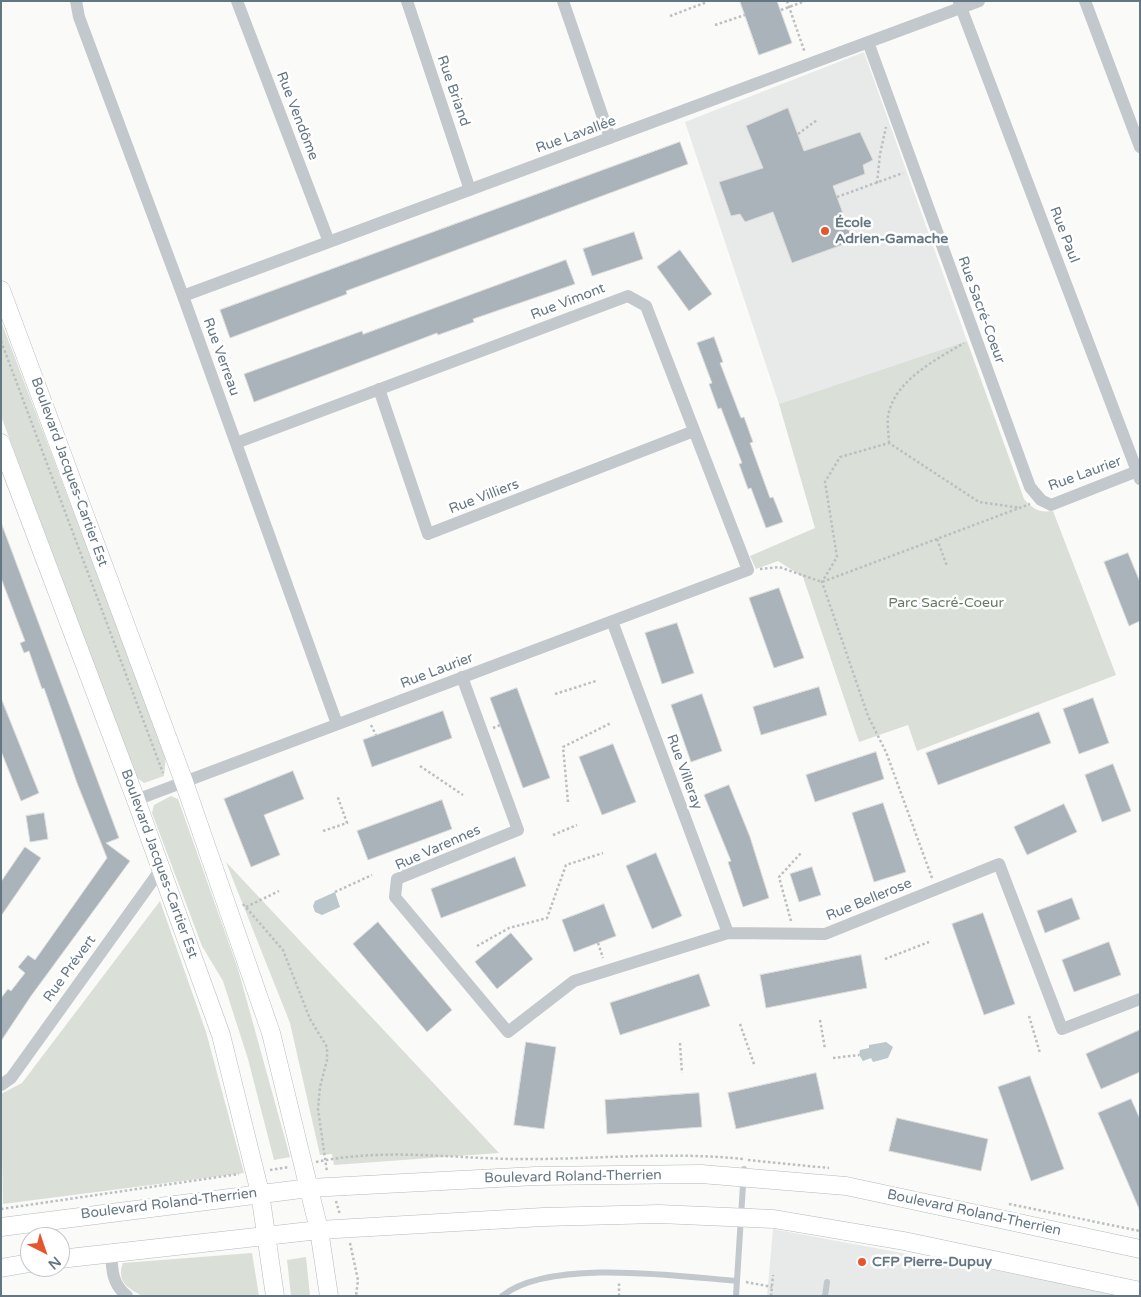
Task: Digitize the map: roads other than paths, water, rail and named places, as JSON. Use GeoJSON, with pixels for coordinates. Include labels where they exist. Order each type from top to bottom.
{"type":"FeatureCollection","features":[{"type":"Feature","properties":{"kind":"main road","name":"Boulevard Jacques-Cartier Est"},"geometry":{"type":"LineString","coordinates":[[1,290],[176,785],[270,1033],[319,1230],[329,1296]]}},
{"type":"Feature","properties":{"kind":"main road","name":"Boulevard Jacques-Cartier Est"},"geometry":{"type":"LineString","coordinates":[[1,443],[136,800],[222,1035],[260,1193],[268,1235],[275,1296]]}},
{"type":"Feature","properties":{"kind":"main road","name":"Boulevard Roland-Therrien"},"geometry":{"type":"LineString","coordinates":[[1,1227],[260,1193],[331,1186],[536,1176],[744,1172],[846,1186],[1140,1250]]}},
{"type":"Feature","properties":{"kind":"main road"},"geometry":{"type":"LineString","coordinates":[[70,1258],[319,1230],[553,1217],[660,1214],[774,1219],[904,1241],[1140,1291]]}},
{"type":"Feature","properties":{"kind":"main road"},"geometry":{"type":"LineString","coordinates":[[1,1268],[20,1265]]}},
{"type":"Feature","properties":{"kind":"street","name":"Rue Verreau"},"geometry":{"type":"LineString","coordinates":[[76,1],[79,17],[183,296],[337,724]]}},
{"type":"Feature","properties":{"kind":"street","name":"Rue Vendôme"},"geometry":{"type":"LineString","coordinates":[[238,1],[329,242]]}},
{"type":"Feature","properties":{"kind":"street","name":"Rue Briand"},"geometry":{"type":"LineString","coordinates":[[407,1],[470,190]]}},
{"type":"Feature","properties":{"kind":"street"},"geometry":{"type":"LineString","coordinates":[[563,1],[610,138]]}},
{"type":"Feature","properties":{"kind":"street","name":"Rue Lavallée"},"geometry":{"type":"LineString","coordinates":[[183,296],[868,42],[960,4],[979,1]]}},
{"type":"Feature","properties":{"kind":"street"},"geometry":{"type":"LineString","coordinates":[[1086,1],[1140,147]]}},
{"type":"Feature","properties":{"kind":"street","name":"Rue Paul"},"geometry":{"type":"LineString","coordinates":[[960,4],[1139,473]]}},
{"type":"Feature","properties":{"kind":"street","name":"Rue Sacré-Coeur"},"geometry":{"type":"LineString","coordinates":[[868,42],[1030,488],[1040,500]]}},
{"type":"Feature","properties":{"kind":"street","name":"Rue Vimont"},"geometry":{"type":"LineString","coordinates":[[236,443],[628,296],[646,306],[748,570]]}},
{"type":"Feature","properties":{"kind":"street","name":"Rue Villiers"},"geometry":{"type":"LineString","coordinates":[[379,389],[428,534],[694,431]]}},
{"type":"Feature","properties":{"kind":"street","name":"Rue Laurier"},"geometry":{"type":"LineString","coordinates":[[1040,500],[1051,505],[1139,473]]}},
{"type":"Feature","properties":{"kind":"street","name":"Rue Laurier"},"geometry":{"type":"LineString","coordinates":[[136,800],[748,570]]}},
{"type":"Feature","properties":{"kind":"street","name":"Rue Villeray"},"geometry":{"type":"LineString","coordinates":[[612,621],[728,933]]}},
{"type":"Feature","properties":{"kind":"street","name":"Rue Varennes"},"geometry":{"type":"LineString","coordinates":[[462,677],[518,830],[397,880],[395,897],[508,1032]]}},
{"type":"Feature","properties":{"kind":"street","name":"Rue Bellerose"},"geometry":{"type":"LineString","coordinates":[[508,1032],[574,981],[728,933],[825,934],[999,864],[1062,1029],[1140,999]]}},
{"type":"Feature","properties":{"kind":"street","name":"Rue Prévert"},"geometry":{"type":"LineString","coordinates":[[1,1085],[11,1078],[161,869]]}},
{"type":"Feature","properties":{"kind":"street"},"geometry":{"type":"LineString","coordinates":[[111,1252],[113,1279],[118,1289],[127,1296]]}},
{"type":"Feature","properties":{"kind":"lane"},"geometry":{"type":"LineString","coordinates":[[736,1296],[744,1172]]}},
{"type":"Feature","properties":{"kind":"lane"},"geometry":{"type":"LineString","coordinates":[[502,1296],[514,1287],[561,1274],[620,1274],[737,1281]]}},
{"type":"Feature","properties":{"kind":"lane"},"geometry":{"type":"LineString","coordinates":[[824,1296],[827,1282]]}},
{"type":"Feature","properties":{"kind":"place","name":"École Adrien-Gamache"},"geometry":{"type":"Point","coordinates":[825,231]}},
{"type":"Feature","properties":{"kind":"place","name":"CFP Pierre-Dupuy"},"geometry":{"type":"Point","coordinates":[862,1262]}},
{"type":"Feature","properties":{"kind":"park label","name":"Parc Sacré-Coeur"},"geometry":{"type":"Point","coordinates":[946,603]}}]}
